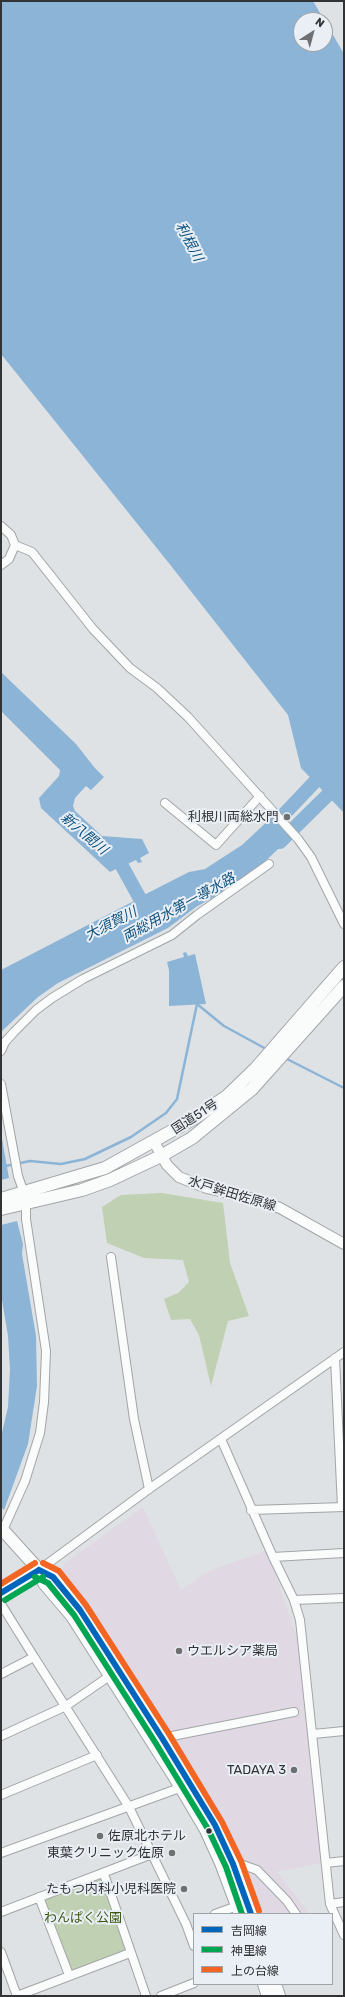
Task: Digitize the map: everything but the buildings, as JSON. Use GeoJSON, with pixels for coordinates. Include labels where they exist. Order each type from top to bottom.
{"type":"FeatureCollection","features":[{"type":"Feature","properties":{"kind":"highway","name":"国道51号"},"geometry":{"type":"LineString","coordinates":[[22,1198],[105,1168],[154,1142],[211,1108],[240,1084],[270,1054],[344,967]]}},
{"type":"Feature","properties":{"kind":"highway","name":"国道51号"},"geometry":{"type":"LineString","coordinates":[[22,1198],[56,1197],[82,1190],[110,1180],[161,1156],[192,1138],[252,1089],[344,986]]}},
{"type":"Feature","properties":{"kind":"highway"},"geometry":{"type":"LineString","coordinates":[[1,1191],[22,1198]]}},
{"type":"Feature","properties":{"kind":"highway"},"geometry":{"type":"LineString","coordinates":[[1,1199],[22,1198]]}},
{"type":"Feature","properties":{"kind":"highway"},"geometry":{"type":"LineString","coordinates":[[1,1209],[22,1198]]}},
{"type":"Feature","properties":{"kind":"highway"},"geometry":{"type":"LineString","coordinates":[[1,1216],[22,1198]]}},
{"type":"Feature","properties":{"kind":"highway"},"geometry":{"type":"LineString","coordinates":[[2,1529],[39,1570],[53,1578],[67,1594],[185,1786],[215,1825],[233,1864],[241,1907]]}},
{"type":"Feature","properties":{"kind":"highway"},"geometry":{"type":"LineString","coordinates":[[1,1593],[39,1570]]}},
{"type":"Feature","properties":{"kind":"highway"},"geometry":{"type":"LineString","coordinates":[[115,1673],[162,1738],[241,1907],[250,1913]]}},
{"type":"Feature","properties":{"kind":"highway"},"geometry":{"type":"LineString","coordinates":[[266,1985],[276,1990]]}},
{"type":"Feature","properties":{"kind":"main road","name":"水戸鉾田佐原線"},"geometry":{"type":"LineString","coordinates":[[154,1142],[171,1171],[179,1178],[207,1188],[254,1199],[280,1208],[344,1244]]}},
{"type":"Feature","properties":{"kind":"street"},"geometry":{"type":"LineString","coordinates":[[1,526],[11,535],[15,544],[32,552],[92,629],[130,668],[157,688],[188,717],[295,836],[311,857],[344,924]]}},
{"type":"Feature","properties":{"kind":"street"},"geometry":{"type":"LineString","coordinates":[[1,565],[9,559],[15,544]]}},
{"type":"Feature","properties":{"kind":"street"},"geometry":{"type":"LineString","coordinates":[[165,803],[216,845],[260,796]]}},
{"type":"Feature","properties":{"kind":"street"},"geometry":{"type":"LineString","coordinates":[[1,1051],[5,1042],[14,1032],[36,1010],[52,998],[83,979],[172,936],[197,915],[270,864]]}},
{"type":"Feature","properties":{"kind":"street"},"geometry":{"type":"LineString","coordinates":[[1,1084],[3,1107],[26,1219],[46,1351],[44,1402],[40,1433],[25,1481],[2,1529]]}},
{"type":"Feature","properties":{"kind":"street"},"geometry":{"type":"LineString","coordinates":[[111,1257],[134,1419],[148,1489]]}},
{"type":"Feature","properties":{"kind":"street"},"geometry":{"type":"LineString","coordinates":[[39,1570],[148,1489],[344,1352]]}},
{"type":"Feature","properties":{"kind":"street"},"geometry":{"type":"LineString","coordinates":[[251,1510],[343,1507],[335,1358]]}},
{"type":"Feature","properties":{"kind":"street"},"geometry":{"type":"LineString","coordinates":[[221,1439],[251,1510],[294,1600],[300,1620],[330,1904],[344,1935]]}},
{"type":"Feature","properties":{"kind":"street"},"geometry":{"type":"LineString","coordinates":[[273,1558],[344,1553]]}},
{"type":"Feature","properties":{"kind":"street"},"geometry":{"type":"LineString","coordinates":[[294,1600],[344,1598]]}},
{"type":"Feature","properties":{"kind":"street"},"geometry":{"type":"LineString","coordinates":[[1,1604],[129,1807],[152,1854],[190,1923],[193,1940]]}},
{"type":"Feature","properties":{"kind":"street"},"geometry":{"type":"LineString","coordinates":[[1,1674],[34,1657]]}},
{"type":"Feature","properties":{"kind":"street"},"geometry":{"type":"LineString","coordinates":[[1,1736],[66,1706],[115,1673]]}},
{"type":"Feature","properties":{"kind":"street"},"geometry":{"type":"LineString","coordinates":[[162,1738],[294,1712]]}},
{"type":"Feature","properties":{"kind":"street"},"geometry":{"type":"LineString","coordinates":[[313,1734],[344,1731]]}},
{"type":"Feature","properties":{"kind":"street"},"geometry":{"type":"LineString","coordinates":[[1,1795],[97,1755]]}},
{"type":"Feature","properties":{"kind":"street"},"geometry":{"type":"LineString","coordinates":[[1,1853],[185,1786]]}},
{"type":"Feature","properties":{"kind":"street"},"geometry":{"type":"LineString","coordinates":[[1,1912],[104,1874],[152,1854]]}},
{"type":"Feature","properties":{"kind":"street"},"geometry":{"type":"LineString","coordinates":[[326,1863],[344,1861]]}},
{"type":"Feature","properties":{"kind":"street"},"geometry":{"type":"LineString","coordinates":[[233,1864],[243,1865],[257,1870],[287,1901],[295,1913]]}},
{"type":"Feature","properties":{"kind":"street"},"geometry":{"type":"LineString","coordinates":[[104,1874],[146,1996]]}},
{"type":"Feature","properties":{"kind":"street"},"geometry":{"type":"LineString","coordinates":[[39,1897],[69,1975]]}},
{"type":"Feature","properties":{"kind":"street"},"geometry":{"type":"LineString","coordinates":[[330,1904],[344,1902]]}},
{"type":"Feature","properties":{"kind":"street"},"geometry":{"type":"LineString","coordinates":[[219,1913],[241,1907]]}},
{"type":"Feature","properties":{"kind":"street"},"geometry":{"type":"LineString","coordinates":[[1,1952],[17,1996],[130,1953]]}},
{"type":"Feature","properties":{"kind":"street"},"geometry":{"type":"LineString","coordinates":[[161,1996],[193,1983]]}},
{"type":"Feature","properties":{"kind":"shaded area"},"geometry":{"type":"Polygon","coordinates":[[[143,1507],[181,1590],[209,1571],[267,1550],[299,1643],[322,1863],[277,1872],[308,1913],[262,1913],[246,1869],[219,1812],[141,1689],[62,1570],[65,1563],[143,1507]]]}},
{"type":"Feature","properties":{"kind":"green space"},"geometry":{"type":"Polygon","coordinates":[[[162,1193],[223,1203],[230,1263],[249,1316],[228,1321],[211,1386],[199,1335],[190,1319],[171,1320],[164,1299],[178,1293],[189,1282],[183,1260],[144,1258],[107,1243],[102,1207],[121,1195],[162,1193]]]}},
{"type":"Feature","properties":{"kind":"green space","name":"わんぱく公園"},"geometry":{"type":"Polygon","coordinates":[[[104,1874],[130,1953],[69,1975],[39,1897],[104,1874]]]}},
{"type":"Feature","properties":{"kind":"water","name":"利根川"},"geometry":{"type":"Polygon","coordinates":[[[1,1],[313,1],[319,12],[293,12],[293,52],[333,52],[333,35],[344,54],[344,813],[301,768],[288,715],[168,562],[1,354],[1,1]]]}},
{"type":"Feature","properties":{"kind":"water"},"geometry":{"type":"Polygon","coordinates":[[[1,672],[76,744],[104,777],[91,790],[86,786],[75,798],[73,806],[75,811],[102,836],[142,839],[149,853],[140,858],[142,862],[138,863],[136,860],[125,865],[133,880],[128,883],[120,867],[110,872],[41,808],[39,798],[59,776],[60,770],[1,711],[1,672]]]}},
{"type":"Feature","properties":{"kind":"water"},"geometry":{"type":"Polygon","coordinates":[[[272,817],[290,838],[259,867],[230,888],[196,907],[168,928],[58,983],[38,997],[1,1032],[1,970],[136,900],[135,897],[141,894],[142,896],[189,872],[205,869],[242,845],[272,817]]]}},
{"type":"Feature","properties":{"kind":"water"},"geometry":{"type":"Polygon","coordinates":[[[186,952],[188,956],[195,954],[206,1004],[169,1006],[169,970],[167,962],[184,957],[183,953],[186,952]]]}},
{"type":"Feature","properties":{"kind":"water"},"geometry":{"type":"Polygon","coordinates":[[[1,1133],[9,1178],[1,1180],[1,1133]]]}},
{"type":"Feature","properties":{"kind":"water"},"geometry":{"type":"Polygon","coordinates":[[[17,1221],[23,1244],[22,1254],[36,1336],[37,1386],[28,1444],[4,1510],[1,1507],[1,1437],[8,1407],[10,1370],[8,1336],[1,1294],[1,1225],[17,1221]]]}},
{"type":"Feature","properties":{"kind":"waterway","name":"大須賀川"},"geometry":{"type":"LineString","coordinates":[[269,830],[344,751]]}},
{"type":"Feature","properties":{"kind":"waterway","name":"両総用水第一導水路"},"geometry":{"type":"LineString","coordinates":[[280,842],[344,779]]}},
{"type":"Feature","properties":{"kind":"waterway","name":"新八間川"},"geometry":{"type":"LineString","coordinates":[[122,866],[144,906]]}},
{"type":"Feature","properties":{"kind":"waterway"},"geometry":{"type":"LineString","coordinates":[[1,1167],[30,1161],[61,1164],[85,1159],[131,1137],[166,1113],[177,1099],[197,1004],[224,1026],[268,1050]]}},
{"type":"Feature","properties":{"kind":"waterway"},"geometry":{"type":"LineString","coordinates":[[285,1058],[344,1088]]}},
{"type":"Feature","properties":{"kind":"transit line","name":"上の台線"},"geometry":{"type":"LineString","coordinates":[[1,1584],[35,1563]]}},
{"type":"Feature","properties":{"kind":"transit line","name":"上の台線"},"geometry":{"type":"LineString","coordinates":[[43,1563],[59,1571],[86,1605],[169,1734],[222,1822],[241,1861],[259,1911]]}},
{"type":"Feature","properties":{"kind":"transit line","name":"吉岡線"},"geometry":{"type":"LineString","coordinates":[[39,1570],[53,1577],[80,1610],[162,1738],[215,1825],[233,1864],[251,1913]]}},
{"type":"Feature","properties":{"kind":"transit line","name":"吉岡線"},"geometry":{"type":"LineString","coordinates":[[1,1593],[39,1570]]}},
{"type":"Feature","properties":{"kind":"transit line","name":"神里線"},"geometry":{"type":"LineString","coordinates":[[35,1577],[48,1583],[74,1615],[155,1742],[208,1829],[226,1867],[242,1913]]}},
{"type":"Feature","properties":{"kind":"transit line","name":"神里線"},"geometry":{"type":"LineString","coordinates":[[5,1600],[43,1577]]}},
{"type":"Feature","properties":{"kind":"place","name":"利根川両総水門"},"geometry":{"type":"Point","coordinates":[287,817]}},
{"type":"Feature","properties":{"kind":"place","name":"ウエルシア薬局"},"geometry":{"type":"Point","coordinates":[179,1651]}},
{"type":"Feature","properties":{"kind":"place","name":"TADAYA 3"},"geometry":{"type":"Point","coordinates":[294,1770]}},
{"type":"Feature","properties":{"kind":"place","name":"佐原北ホテル"},"geometry":{"type":"Point","coordinates":[100,1836]}},
{"type":"Feature","properties":{"kind":"place","name":"東葉クリニック佐原"},"geometry":{"type":"Point","coordinates":[172,1853]}},
{"type":"Feature","properties":{"kind":"place","name":"たもつ内科小児科医院"},"geometry":{"type":"Point","coordinates":[184,1889]}}]}
